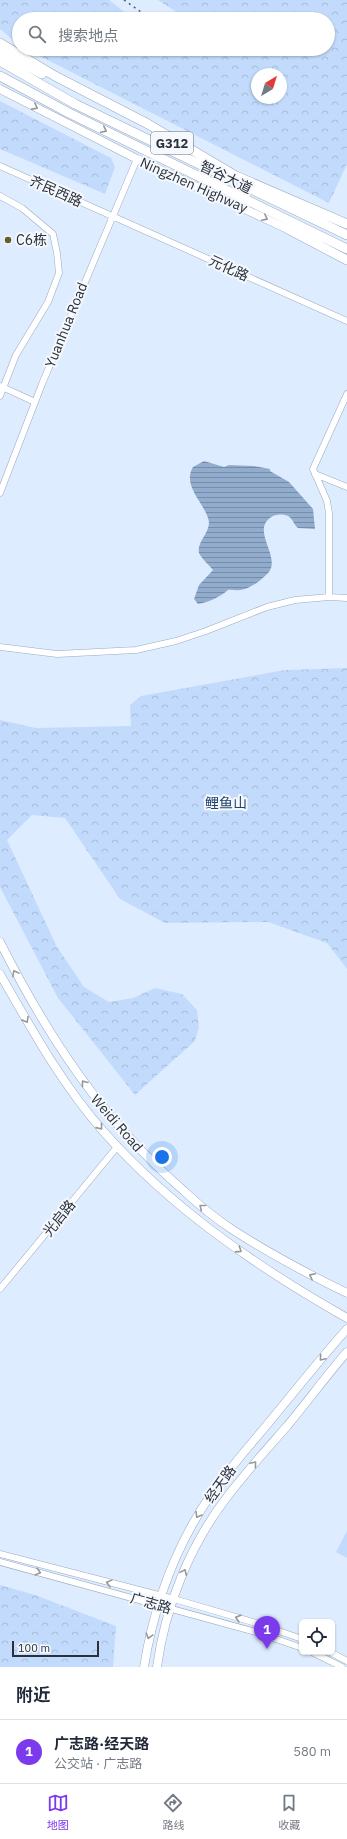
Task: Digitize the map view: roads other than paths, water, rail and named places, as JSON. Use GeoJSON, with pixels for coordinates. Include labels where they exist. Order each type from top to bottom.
{"type":"FeatureCollection","features":[{"type":"Feature","properties":{"kind":"highway"},"geometry":{"type":"LineString","coordinates":[[0,43],[12,50]]}},
{"type":"Feature","properties":{"kind":"highway","name":"G312"},"geometry":{"type":"LineString","coordinates":[[0,52],[236,176],[347,228]]}},
{"type":"Feature","properties":{"kind":"highway"},"geometry":{"type":"LineString","coordinates":[[22,56],[55,76],[148,124],[236,176],[347,224]]}},
{"type":"Feature","properties":{"kind":"highway","name":"智谷大道"},"geometry":{"type":"LineString","coordinates":[[0,61],[75,104],[347,235]]}},
{"type":"Feature","properties":{"kind":"highway","name":"智谷大道"},"geometry":{"type":"LineString","coordinates":[[0,76],[69,113],[347,249]]}},
{"type":"Feature","properties":{"kind":"highway"},"geometry":{"type":"LineString","coordinates":[[288,229],[347,260]]}},
{"type":"Feature","properties":{"kind":"main road","name":"Ningzhen Highway"},"geometry":{"type":"LineString","coordinates":[[0,89],[137,159],[347,255]]}},
{"type":"Feature","properties":{"kind":"main road","name":"Weidi Road"},"geometry":{"type":"LineString","coordinates":[[0,942],[54,1041],[109,1116],[146,1156],[190,1197],[232,1230],[283,1261],[347,1293]]}},
{"type":"Feature","properties":{"kind":"main road","name":"Weidi Road"},"geometry":{"type":"LineString","coordinates":[[0,974],[43,1050],[71,1090],[102,1130],[118,1147],[182,1208],[219,1236],[276,1274],[347,1318]]}},
{"type":"Feature","properties":{"kind":"main road","name":"经天路"},"geometry":{"type":"LineString","coordinates":[[144,1667],[148,1643],[170,1568],[191,1527],[212,1493],[347,1329]]}},
{"type":"Feature","properties":{"kind":"main road","name":"经天路"},"geometry":{"type":"LineString","coordinates":[[157,1667],[160,1646],[170,1608],[183,1574],[203,1534],[226,1498],[347,1352]]}},
{"type":"Feature","properties":{"kind":"street","name":"Yuanhua Road"},"geometry":{"type":"LineString","coordinates":[[0,493],[35,402],[112,215],[137,159]]}},
{"type":"Feature","properties":{"kind":"street","name":"齐民西路"},"geometry":{"type":"LineString","coordinates":[[0,166],[112,215]]}},
{"type":"Feature","properties":{"kind":"street"},"geometry":{"type":"LineString","coordinates":[[0,196],[22,208],[52,234],[57,253],[59,273],[48,302],[16,355],[2,387],[0,396]]}},
{"type":"Feature","properties":{"kind":"street","name":"元化路"},"geometry":{"type":"LineString","coordinates":[[112,215],[347,321]]}},
{"type":"Feature","properties":{"kind":"street"},"geometry":{"type":"LineString","coordinates":[[2,387],[35,402]]}},
{"type":"Feature","properties":{"kind":"street"},"geometry":{"type":"LineString","coordinates":[[329,597],[329,513],[327,501],[313,469],[347,394]]}},
{"type":"Feature","properties":{"kind":"street"},"geometry":{"type":"LineString","coordinates":[[315,474],[347,487]]}},
{"type":"Feature","properties":{"kind":"street"},"geometry":{"type":"LineString","coordinates":[[0,647],[57,654],[136,650],[176,641],[267,607],[295,600],[329,597],[347,598]]}},
{"type":"Feature","properties":{"kind":"street","name":"光启路"},"geometry":{"type":"LineString","coordinates":[[0,1289],[118,1147]]}},
{"type":"Feature","properties":{"kind":"street","name":"广志路"},"geometry":{"type":"LineString","coordinates":[[0,1554],[174,1599],[256,1623],[299,1638]]}},
{"type":"Feature","properties":{"kind":"street","name":"广志路"},"geometry":{"type":"LineString","coordinates":[[0,1562],[256,1632],[299,1647]]}},
{"type":"Feature","properties":{"kind":"street"},"geometry":{"type":"LineString","coordinates":[[318,1655],[342,1667]]}},
{"type":"Feature","properties":{"kind":"street"},"geometry":{"type":"LineString","coordinates":[[335,1655],[347,1661]]}},
{"type":"Feature","properties":{"kind":"railway"},"geometry":{"type":"LineString","coordinates":[[124,0],[141,12]]}},
{"type":"Feature","properties":{"kind":"place","name":"C6栋"},"geometry":{"type":"Point","coordinates":[8,240]}},
{"type":"Feature","properties":{"kind":"place","name":"广志路·经天路"},"geometry":{"type":"Point","coordinates":[267,1649]}},
{"type":"Feature","properties":{"kind":"park label","name":"鲤鱼山"},"geometry":{"type":"Point","coordinates":[226,803]}}]}
